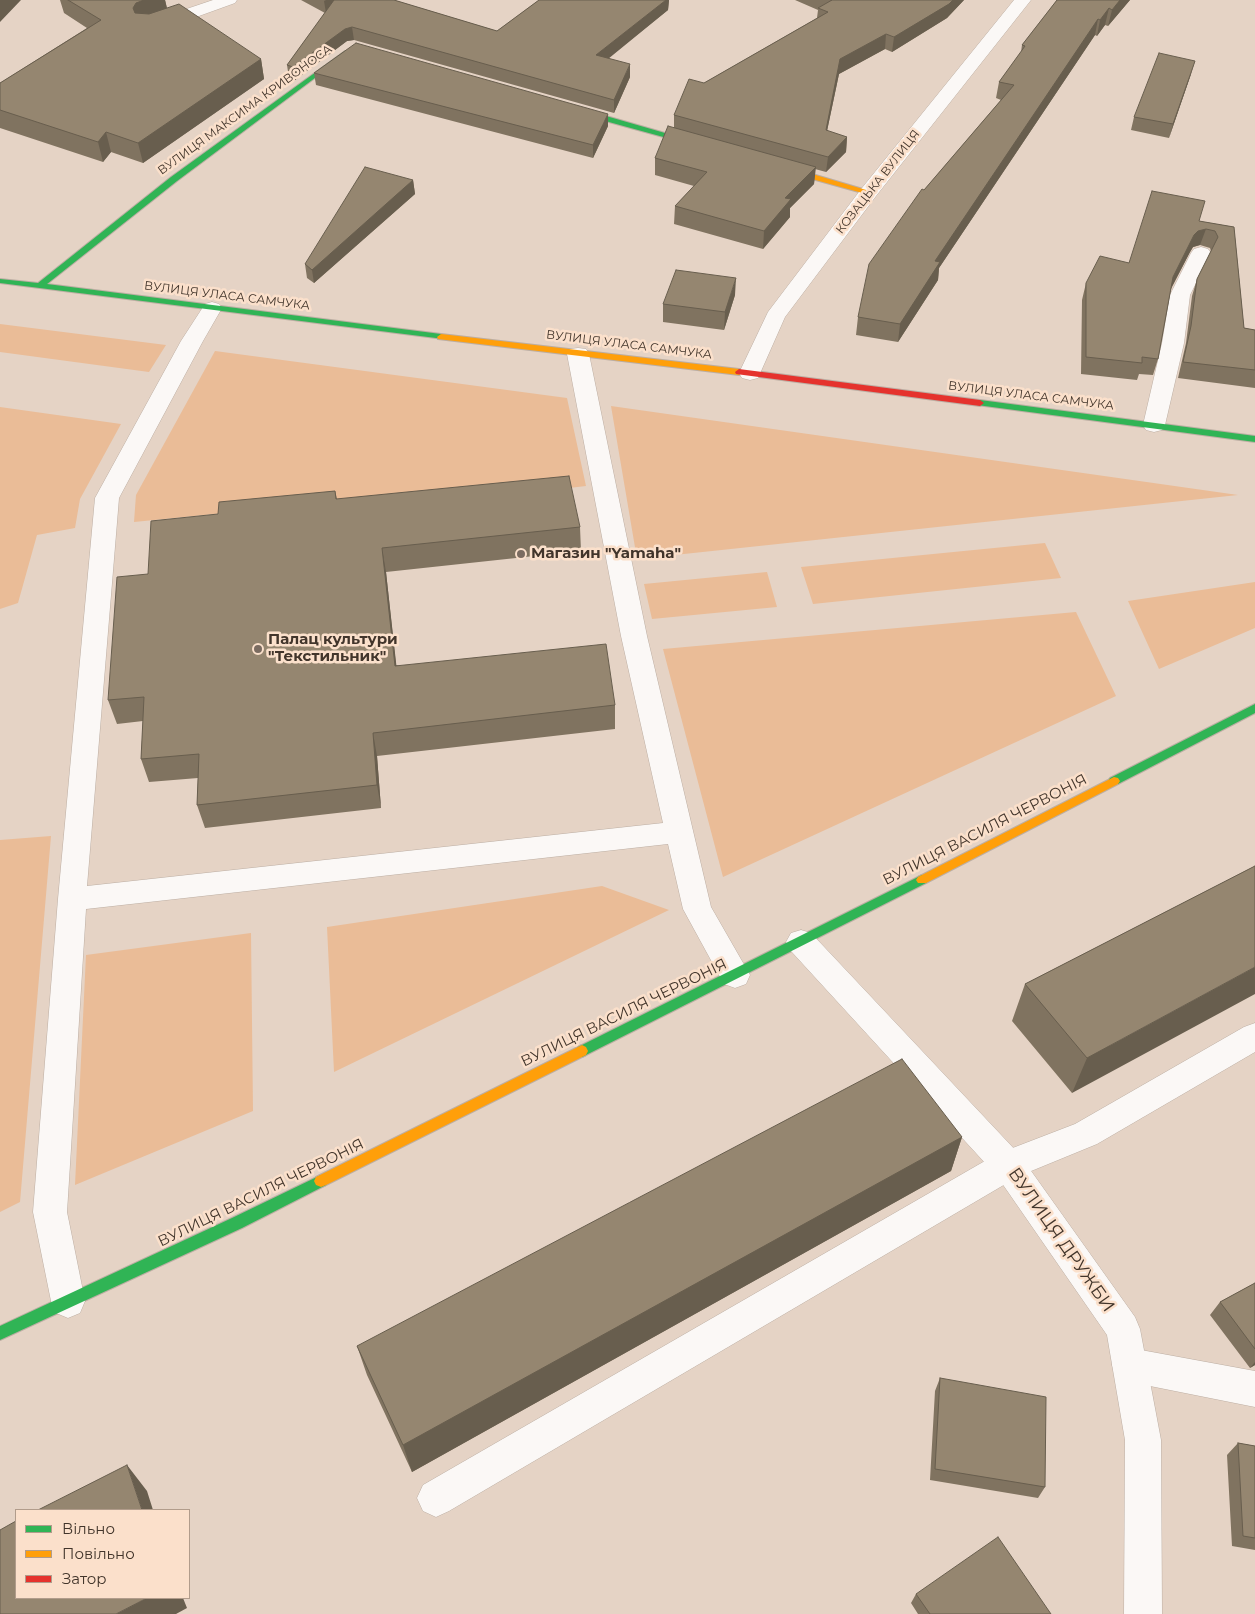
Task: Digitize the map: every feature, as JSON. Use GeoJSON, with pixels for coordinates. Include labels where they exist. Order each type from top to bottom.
{"type":"FeatureCollection","features":[{"type":"Feature","properties":{"kind":"street"},"geometry":{"type":"LineString","coordinates":[[147,28],[229,0]]}},
{"type":"Feature","properties":{"kind":"street","name":"КОЗАЦЬКА ВУЛИЦЯ"},"geometry":{"type":"LineString","coordinates":[[750,373],[775,316],[869,192],[1022,0]]}},
{"type":"Feature","properties":{"kind":"street","name":"ВУЛИЦЯ МАКСИМА КРИВОНОСА"},"geometry":{"type":"LineString","coordinates":[[40,286],[174,179],[354,47]]}},
{"type":"Feature","properties":{"kind":"street"},"geometry":{"type":"LineString","coordinates":[[564,106],[707,146]]}},
{"type":"Feature","properties":{"kind":"street"},"geometry":{"type":"LineString","coordinates":[[764,163],[869,192]]}},
{"type":"Feature","properties":{"kind":"street"},"geometry":{"type":"LineString","coordinates":[[1154,425],[1173,343],[1180,295],[1201,253]]}},
{"type":"Feature","properties":{"kind":"street","name":"ВУЛИЦЯ УЛАСА САМЧУКА"},"geometry":{"type":"LineString","coordinates":[[0,281],[578,354],[750,373],[1255,439]]}},
{"type":"Feature","properties":{"kind":"street"},"geometry":{"type":"LineString","coordinates":[[68,1302],[50,1212],[72,899],[107,498],[212,308]]}},
{"type":"Feature","properties":{"kind":"street"},"geometry":{"type":"LineString","coordinates":[[578,354],[628,609],[697,909],[735,974]]}},
{"type":"Feature","properties":{"kind":"street","name":"ВУЛИЦЯ ВАСИЛЯ ЧЕРВОНІЯ"},"geometry":{"type":"LineString","coordinates":[[0,1333],[237,1222],[801,942],[1255,708]]}},
{"type":"Feature","properties":{"kind":"street"},"geometry":{"type":"LineString","coordinates":[[72,899],[678,832]]}},
{"type":"Feature","properties":{"kind":"street","name":"ВУЛИЦЯ ДРУЖБИ"},"geometry":{"type":"LineString","coordinates":[[801,942],[1008,1165],[1123,1329],[1142,1440],[1143,1614]]}},
{"type":"Feature","properties":{"kind":"street"},"geometry":{"type":"LineString","coordinates":[[436,1498],[1008,1165],[1086,1134],[1255,1036]]}},
{"type":"Feature","properties":{"kind":"street"},"geometry":{"type":"LineString","coordinates":[[1130,1365],[1255,1389]]}},
{"type":"Feature","properties":{"kind":"shaded area"},"geometry":{"type":"Polygon","coordinates":[[[0,324],[166,345],[149,372],[0,352],[0,324]]]}},
{"type":"Feature","properties":{"kind":"shaded area"},"geometry":{"type":"Polygon","coordinates":[[[215,351],[567,398],[586,486],[340,515],[337,502],[134,522],[136,495],[215,351]]]}},
{"type":"Feature","properties":{"kind":"shaded area"},"geometry":{"type":"Polygon","coordinates":[[[611,406],[1238,495],[637,559],[611,406]]]}},
{"type":"Feature","properties":{"kind":"shaded area"},"geometry":{"type":"Polygon","coordinates":[[[0,407],[121,424],[80,499],[75,528],[37,535],[18,603],[0,609],[0,407]]]}},
{"type":"Feature","properties":{"kind":"shaded area"},"geometry":{"type":"Polygon","coordinates":[[[1045,543],[1061,578],[813,604],[801,567],[1045,543]]]}},
{"type":"Feature","properties":{"kind":"shaded area"},"geometry":{"type":"Polygon","coordinates":[[[767,572],[777,607],[652,619],[644,584],[767,572]]]}},
{"type":"Feature","properties":{"kind":"shaded area"},"geometry":{"type":"Polygon","coordinates":[[[1255,582],[1255,628],[1159,669],[1128,601],[1255,582]]]}},
{"type":"Feature","properties":{"kind":"shaded area"},"geometry":{"type":"Polygon","coordinates":[[[1076,612],[1116,696],[723,877],[663,649],[1076,612]]]}},
{"type":"Feature","properties":{"kind":"shaded area"},"geometry":{"type":"Polygon","coordinates":[[[51,836],[20,1202],[0,1212],[0,840],[51,836]]]}},
{"type":"Feature","properties":{"kind":"shaded area"},"geometry":{"type":"Polygon","coordinates":[[[602,886],[669,910],[334,1072],[327,927],[602,886]]]}},
{"type":"Feature","properties":{"kind":"shaded area"},"geometry":{"type":"Polygon","coordinates":[[[251,933],[253,1111],[75,1185],[86,955],[251,933]]]}},
{"type":"Feature","properties":{"kind":"building"},"geometry":{"type":"Polygon","coordinates":[[[68,0],[144,0],[136,3],[133,8],[135,13],[149,14],[179,4],[261,59],[138,143],[106,132],[98,142],[0,110],[0,83],[101,20],[68,0]]]}},
{"type":"Feature","properties":{"kind":"building"},"geometry":{"type":"Polygon","coordinates":[[[334,0],[394,0],[497,31],[539,0],[666,0],[596,55],[630,64],[614,100],[352,27],[345,29],[293,67],[287,65],[334,0]]]}},
{"type":"Feature","properties":{"kind":"building"},"geometry":{"type":"Polygon","coordinates":[[[832,0],[953,0],[894,37],[886,34],[840,59],[826,130],[847,137],[828,157],[674,115],[689,79],[704,83],[828,12],[818,8],[832,0]]]}},
{"type":"Feature","properties":{"kind":"building"},"geometry":{"type":"Polygon","coordinates":[[[1057,0],[1120,0],[1112,10],[1109,8],[1100,20],[1098,19],[935,261],[940,262],[900,324],[858,317],[869,264],[922,189],[924,190],[1014,85],[999,82],[1025,46],[1022,45],[1057,0]]]}},
{"type":"Feature","properties":{"kind":"building"},"geometry":{"type":"Polygon","coordinates":[[[356,43],[608,114],[593,145],[314,73],[356,43]]]}},
{"type":"Feature","properties":{"kind":"building"},"geometry":{"type":"Polygon","coordinates":[[[1159,53],[1195,61],[1173,124],[1134,117],[1159,53]]]}},
{"type":"Feature","properties":{"kind":"building"},"geometry":{"type":"Polygon","coordinates":[[[668,126],[816,167],[785,198],[791,199],[764,231],[675,206],[707,172],[655,158],[668,126]]]}},
{"type":"Feature","properties":{"kind":"building"},"geometry":{"type":"Polygon","coordinates":[[[365,167],[413,180],[312,270],[305,264],[365,167]]]}},
{"type":"Feature","properties":{"kind":"building"},"geometry":{"type":"Polygon","coordinates":[[[1152,191],[1205,201],[1199,221],[1234,227],[1244,328],[1255,330],[1255,370],[1183,362],[1191,326],[1197,279],[1218,237],[1215,231],[1206,229],[1198,231],[1194,235],[1173,277],[1158,359],[1142,357],[1142,363],[1086,357],[1086,283],[1100,256],[1129,263],[1152,191]]]}},
{"type":"Feature","properties":{"kind":"building"},"geometry":{"type":"Polygon","coordinates":[[[676,270],[736,278],[725,312],[663,304],[676,270]]]}},
{"type":"Feature","properties":{"kind":"building","name":"Палац культури \"Текстильник\""},"geometry":{"type":"Polygon","coordinates":[[[569,476],[580,527],[382,548],[395,666],[606,644],[615,705],[373,733],[377,785],[197,805],[199,754],[141,759],[144,697],[108,700],[117,577],[148,574],[151,521],[218,514],[219,502],[335,491],[336,499],[569,476]]]}},
{"type":"Feature","properties":{"kind":"building"},"geometry":{"type":"Polygon","coordinates":[[[1255,866],[1255,967],[1087,1058],[1025,984],[1255,866]]]}},
{"type":"Feature","properties":{"kind":"building"},"geometry":{"type":"Polygon","coordinates":[[[902,1059],[962,1137],[403,1445],[357,1346],[902,1059]]]}},
{"type":"Feature","properties":{"kind":"building"},"geometry":{"type":"Polygon","coordinates":[[[1255,1283],[1255,1349],[1220,1302],[1255,1283]]]}},
{"type":"Feature","properties":{"kind":"building"},"geometry":{"type":"Polygon","coordinates":[[[940,1378],[1046,1397],[1045,1487],[935,1469],[940,1378]]]}},
{"type":"Feature","properties":{"kind":"building"},"geometry":{"type":"Polygon","coordinates":[[[1238,1443],[1255,1446],[1255,1538],[1243,1536],[1238,1443]]]}},
{"type":"Feature","properties":{"kind":"building"},"geometry":{"type":"Polygon","coordinates":[[[127,1465],[142,1509],[40,1509],[127,1465]]]}},
{"type":"Feature","properties":{"kind":"building"},"geometry":{"type":"Polygon","coordinates":[[[15,1522],[15,1599],[145,1599],[116,1614],[0,1614],[0,1530],[15,1522]]]}},
{"type":"Feature","properties":{"kind":"building"},"geometry":{"type":"Polygon","coordinates":[[[998,1537],[1051,1614],[930,1614],[916,1594],[998,1537]]]}},
{"type":"Feature","properties":{"kind":"traffic: fast"},"geometry":{"type":"LineString","coordinates":[[40,286],[174,179],[345,53]]}},
{"type":"Feature","properties":{"kind":"traffic: fast"},"geometry":{"type":"LineString","coordinates":[[572,109],[699,144]]}},
{"type":"Feature","properties":{"kind":"traffic: fast"},"geometry":{"type":"LineString","coordinates":[[0,281],[441,337]]}},
{"type":"Feature","properties":{"kind":"traffic: fast"},"geometry":{"type":"LineString","coordinates":[[980,403],[1255,439]]}},
{"type":"Feature","properties":{"kind":"traffic: fast"},"geometry":{"type":"LineString","coordinates":[[1114,781],[1255,708]]}},
{"type":"Feature","properties":{"kind":"traffic: fast"},"geometry":{"type":"LineString","coordinates":[[582,1051],[922,880]]}},
{"type":"Feature","properties":{"kind":"traffic: fast"},"geometry":{"type":"LineString","coordinates":[[0,1333],[237,1223],[321,1181]]}},
{"type":"Feature","properties":{"kind":"traffic: slow"},"geometry":{"type":"LineString","coordinates":[[779,167],[869,192]]}},
{"type":"Feature","properties":{"kind":"traffic: slow"},"geometry":{"type":"LineString","coordinates":[[441,337],[739,372]]}},
{"type":"Feature","properties":{"kind":"traffic: slow"},"geometry":{"type":"LineString","coordinates":[[922,880],[1114,781]]}},
{"type":"Feature","properties":{"kind":"traffic: slow"},"geometry":{"type":"LineString","coordinates":[[321,1181],[582,1051]]}},
{"type":"Feature","properties":{"kind":"traffic: jam"},"geometry":{"type":"LineString","coordinates":[[739,372],[980,403]]}},
{"type":"Feature","properties":{"kind":"place","name":"Магазин \"Yamaha\""},"geometry":{"type":"Point","coordinates":[521,554]}},
{"type":"Feature","properties":{"kind":"place","name":"Палац культури \"Текстильник\""},"geometry":{"type":"Point","coordinates":[258,649]}}]}
